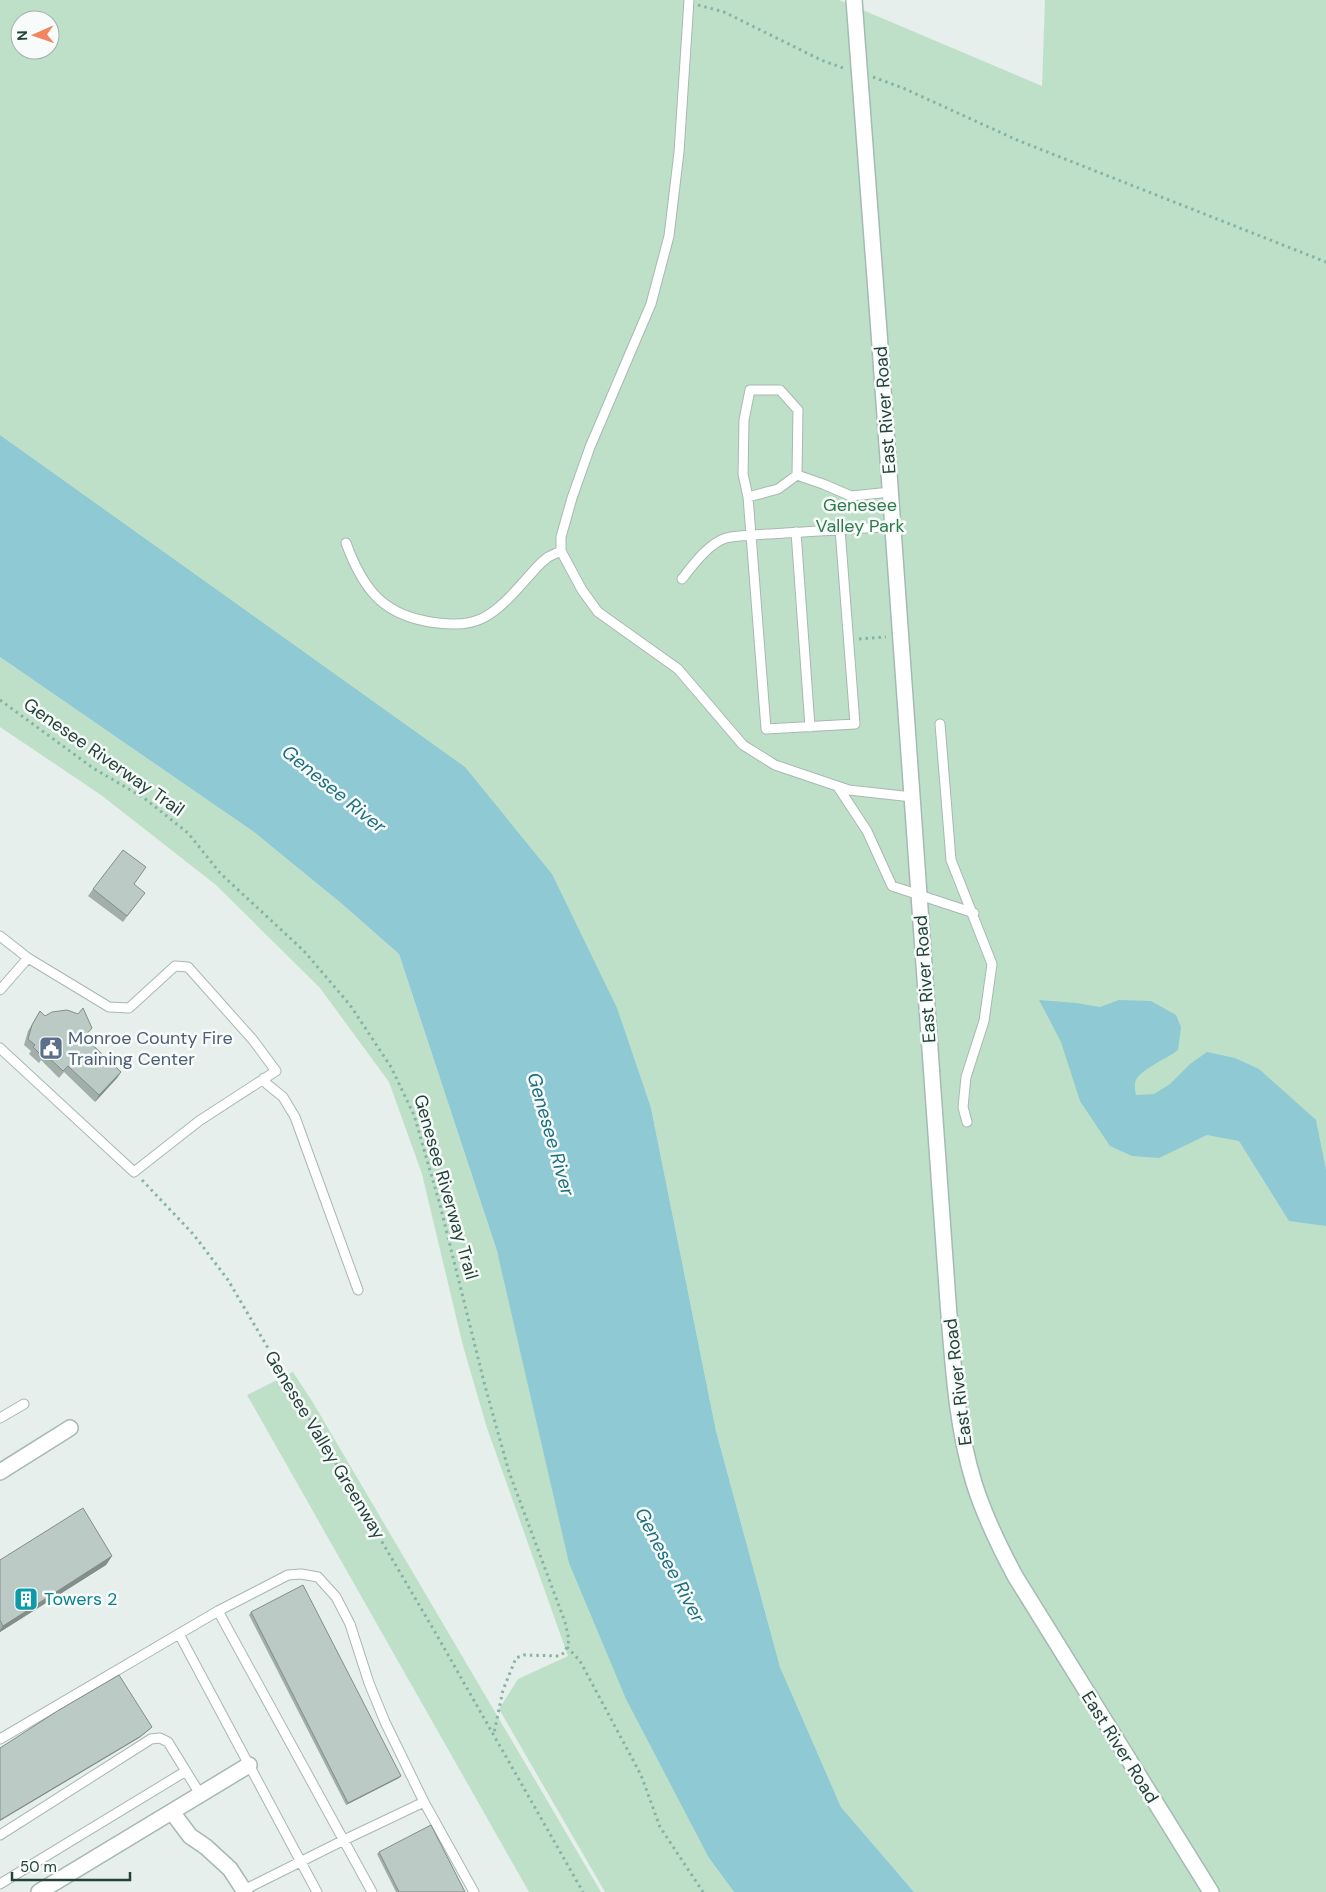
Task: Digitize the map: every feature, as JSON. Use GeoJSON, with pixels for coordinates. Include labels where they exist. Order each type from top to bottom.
{"type":"FeatureCollection","features":[{"type":"Feature","properties":{"kind":"street","name":"East River Road"},"geometry":{"type":"LineString","coordinates":[[854,0],[953,1357],[962,1435],[974,1482],[997,1540],[1016,1576],[1211,1892]]}},
{"type":"Feature","properties":{"kind":"street"},"geometry":{"type":"LineString","coordinates":[[0,1472],[70,1428]]}},
{"type":"Feature","properties":{"kind":"street"},"geometry":{"type":"LineString","coordinates":[[39,1892],[249,1765]]}},
{"type":"Feature","properties":{"kind":"street"},"geometry":{"type":"LineString","coordinates":[[172,1812],[190,1836],[206,1847],[226,1866],[244,1891]]}},
{"type":"Feature","properties":{"kind":"lane"},"geometry":{"type":"LineString","coordinates":[[689,2],[679,152],[669,236],[651,304],[590,447],[577,483],[561,537],[561,550],[582,590],[598,612],[678,669],[744,745],[775,765],[838,787],[912,797]]}},
{"type":"Feature","properties":{"kind":"lane"},"geometry":{"type":"LineString","coordinates":[[798,475],[798,410],[780,390],[750,390],[744,420],[743,474],[748,497],[766,729],[855,724],[840,529]]}},
{"type":"Feature","properties":{"kind":"lane"},"geometry":{"type":"LineString","coordinates":[[798,475],[851,496],[891,492]]}},
{"type":"Feature","properties":{"kind":"lane"},"geometry":{"type":"LineString","coordinates":[[748,497],[778,489],[798,475]]}},
{"type":"Feature","properties":{"kind":"lane"},"geometry":{"type":"LineString","coordinates":[[682,579],[699,557],[725,538],[893,526]]}},
{"type":"Feature","properties":{"kind":"lane"},"geometry":{"type":"LineString","coordinates":[[796,532],[810,727]]}},
{"type":"Feature","properties":{"kind":"lane"},"geometry":{"type":"LineString","coordinates":[[346,544],[358,573],[373,594],[383,603],[404,616],[446,624],[468,623],[491,614],[499,608],[541,563],[561,550]]}},
{"type":"Feature","properties":{"kind":"lane"},"geometry":{"type":"LineString","coordinates":[[940,724],[951,860],[974,913],[992,964],[984,1021],[966,1077],[963,1107],[967,1122]]}},
{"type":"Feature","properties":{"kind":"lane"},"geometry":{"type":"LineString","coordinates":[[838,787],[867,830],[892,886],[919,897],[974,913]]}},
{"type":"Feature","properties":{"kind":"lane"},"geometry":{"type":"LineString","coordinates":[[0,936],[28,958],[110,1007],[129,1008],[175,966],[188,967],[254,1040],[276,1071],[199,1121],[134,1172],[0,1048]]}},
{"type":"Feature","properties":{"kind":"lane"},"geometry":{"type":"LineString","coordinates":[[0,990],[28,958]]}},
{"type":"Feature","properties":{"kind":"lane"},"geometry":{"type":"LineString","coordinates":[[264,1078],[283,1097],[295,1117],[358,1290]]}},
{"type":"Feature","properties":{"kind":"lane"},"geometry":{"type":"LineString","coordinates":[[0,1418],[24,1404]]}},
{"type":"Feature","properties":{"kind":"lane"},"geometry":{"type":"LineString","coordinates":[[0,1739],[218,1611],[288,1575],[302,1574],[318,1577],[336,1597],[350,1624],[369,1683],[385,1722],[424,1802],[474,1892]]}},
{"type":"Feature","properties":{"kind":"lane"},"geometry":{"type":"LineString","coordinates":[[218,1611],[372,1892]]}},
{"type":"Feature","properties":{"kind":"lane"},"geometry":{"type":"LineString","coordinates":[[179,1634],[317,1892]]}},
{"type":"Feature","properties":{"kind":"lane"},"geometry":{"type":"LineString","coordinates":[[0,1835],[151,1739],[160,1738],[168,1742],[200,1794]]}},
{"type":"Feature","properties":{"kind":"lane"},"geometry":{"type":"LineString","coordinates":[[0,1884],[186,1771]]}},
{"type":"Feature","properties":{"kind":"lane"},"geometry":{"type":"LineString","coordinates":[[244,1891],[300,1861],[424,1802]]}},
{"type":"Feature","properties":{"kind":"path"},"geometry":{"type":"LineString","coordinates":[[689,2],[724,12],[821,60],[903,88],[1017,140],[1326,262]]}},
{"type":"Feature","properties":{"kind":"path"},"geometry":{"type":"LineString","coordinates":[[870,638],[891,636]]}},
{"type":"Feature","properties":{"kind":"path","name":"Genesee Riverway Trail"},"geometry":{"type":"LineString","coordinates":[[0,700],[93,768],[144,798],[188,833],[220,872],[304,951],[350,1005],[391,1067],[414,1115],[440,1206],[503,1452],[520,1504],[566,1622],[569,1640],[567,1647]]}},
{"type":"Feature","properties":{"kind":"path","name":"Genesee Valley Greenway"},"geometry":{"type":"LineString","coordinates":[[134,1172],[182,1222],[228,1280],[494,1733],[583,1892]]}},
{"type":"Feature","properties":{"kind":"path"},"geometry":{"type":"LineString","coordinates":[[494,1733],[503,1690],[516,1658],[524,1655],[559,1656],[564,1653],[567,1647],[580,1661],[641,1775],[660,1827],[703,1892]]}},
{"type":"Feature","properties":{"kind":"green space","name":"Genesee Valley Park"},"geometry":{"type":"Polygon","coordinates":[[[0,0],[839,0],[1042,86],[1045,0],[1326,0],[1326,1892],[914,1892],[841,1807],[780,1667],[716,1431],[651,1108],[66,483],[0,435],[0,0]]]}},
{"type":"Feature","properties":{"kind":"green space"},"geometry":{"type":"Polygon","coordinates":[[[0,657],[254,832],[342,904],[399,954],[497,1251],[709,1858],[734,1892],[605,1892],[499,1709],[518,1679],[568,1656],[487,1428],[463,1346],[422,1174],[389,1082],[320,988],[216,885],[101,795],[0,727],[0,657]]]}},
{"type":"Feature","properties":{"kind":"green space"},"geometry":{"type":"Polygon","coordinates":[[[293,1372],[312,1401],[601,1892],[529,1892],[247,1395],[293,1372]]]}},
{"type":"Feature","properties":{"kind":"water","name":"Genesee River"},"geometry":{"type":"Polygon","coordinates":[[[0,435],[465,767],[552,874],[617,1008],[651,1108],[716,1431],[780,1667],[841,1807],[914,1892],[734,1892],[709,1858],[626,1699],[569,1563],[497,1251],[399,954],[342,904],[254,832],[0,657],[0,435]]]}},
{"type":"Feature","properties":{"kind":"water"},"geometry":{"type":"Polygon","coordinates":[[[1039,1000],[1100,1007],[1119,1000],[1151,1001],[1176,1015],[1181,1027],[1178,1050],[1148,1068],[1139,1076],[1135,1083],[1136,1095],[1154,1094],[1170,1084],[1190,1064],[1207,1052],[1235,1058],[1259,1069],[1316,1120],[1326,1170],[1326,1226],[1289,1221],[1239,1141],[1207,1135],[1159,1158],[1132,1156],[1110,1146],[1080,1101],[1061,1042],[1039,1000]]]}},
{"type":"Feature","properties":{"kind":"building"},"geometry":{"type":"Polygon","coordinates":[[[123,850],[146,867],[134,884],[145,893],[127,916],[93,889],[123,850]]]}},
{"type":"Feature","properties":{"kind":"building"},"geometry":{"type":"Polygon","coordinates":[[[83,1008],[92,1028],[84,1037],[121,1072],[99,1095],[68,1066],[63,1071],[45,1054],[43,1057],[33,1047],[35,1045],[28,1039],[32,1025],[40,1011],[45,1016],[52,1012],[67,1010],[78,1014],[83,1008]]]}},
{"type":"Feature","properties":{"kind":"building","name":"Towers 2"},"geometry":{"type":"Polygon","coordinates":[[[83,1508],[112,1556],[3,1626],[0,1620],[0,1560],[83,1508]]]}},
{"type":"Feature","properties":{"kind":"building"},"geometry":{"type":"Polygon","coordinates":[[[303,1585],[401,1776],[348,1803],[251,1612],[303,1585]]]}},
{"type":"Feature","properties":{"kind":"building"},"geometry":{"type":"Polygon","coordinates":[[[119,1675],[152,1727],[141,1736],[0,1820],[0,1748],[59,1710],[119,1675]]]}},
{"type":"Feature","properties":{"kind":"building"},"geometry":{"type":"Polygon","coordinates":[[[431,1825],[465,1892],[399,1892],[379,1852],[431,1825]]]}},
{"type":"Feature","properties":{"kind":"place","name":"Monroe County Fire Training Center"},"geometry":{"type":"Point","coordinates":[51,1048]}},
{"type":"Feature","properties":{"kind":"place","name":"Towers 2"},"geometry":{"type":"Point","coordinates":[26,1599]}}]}
